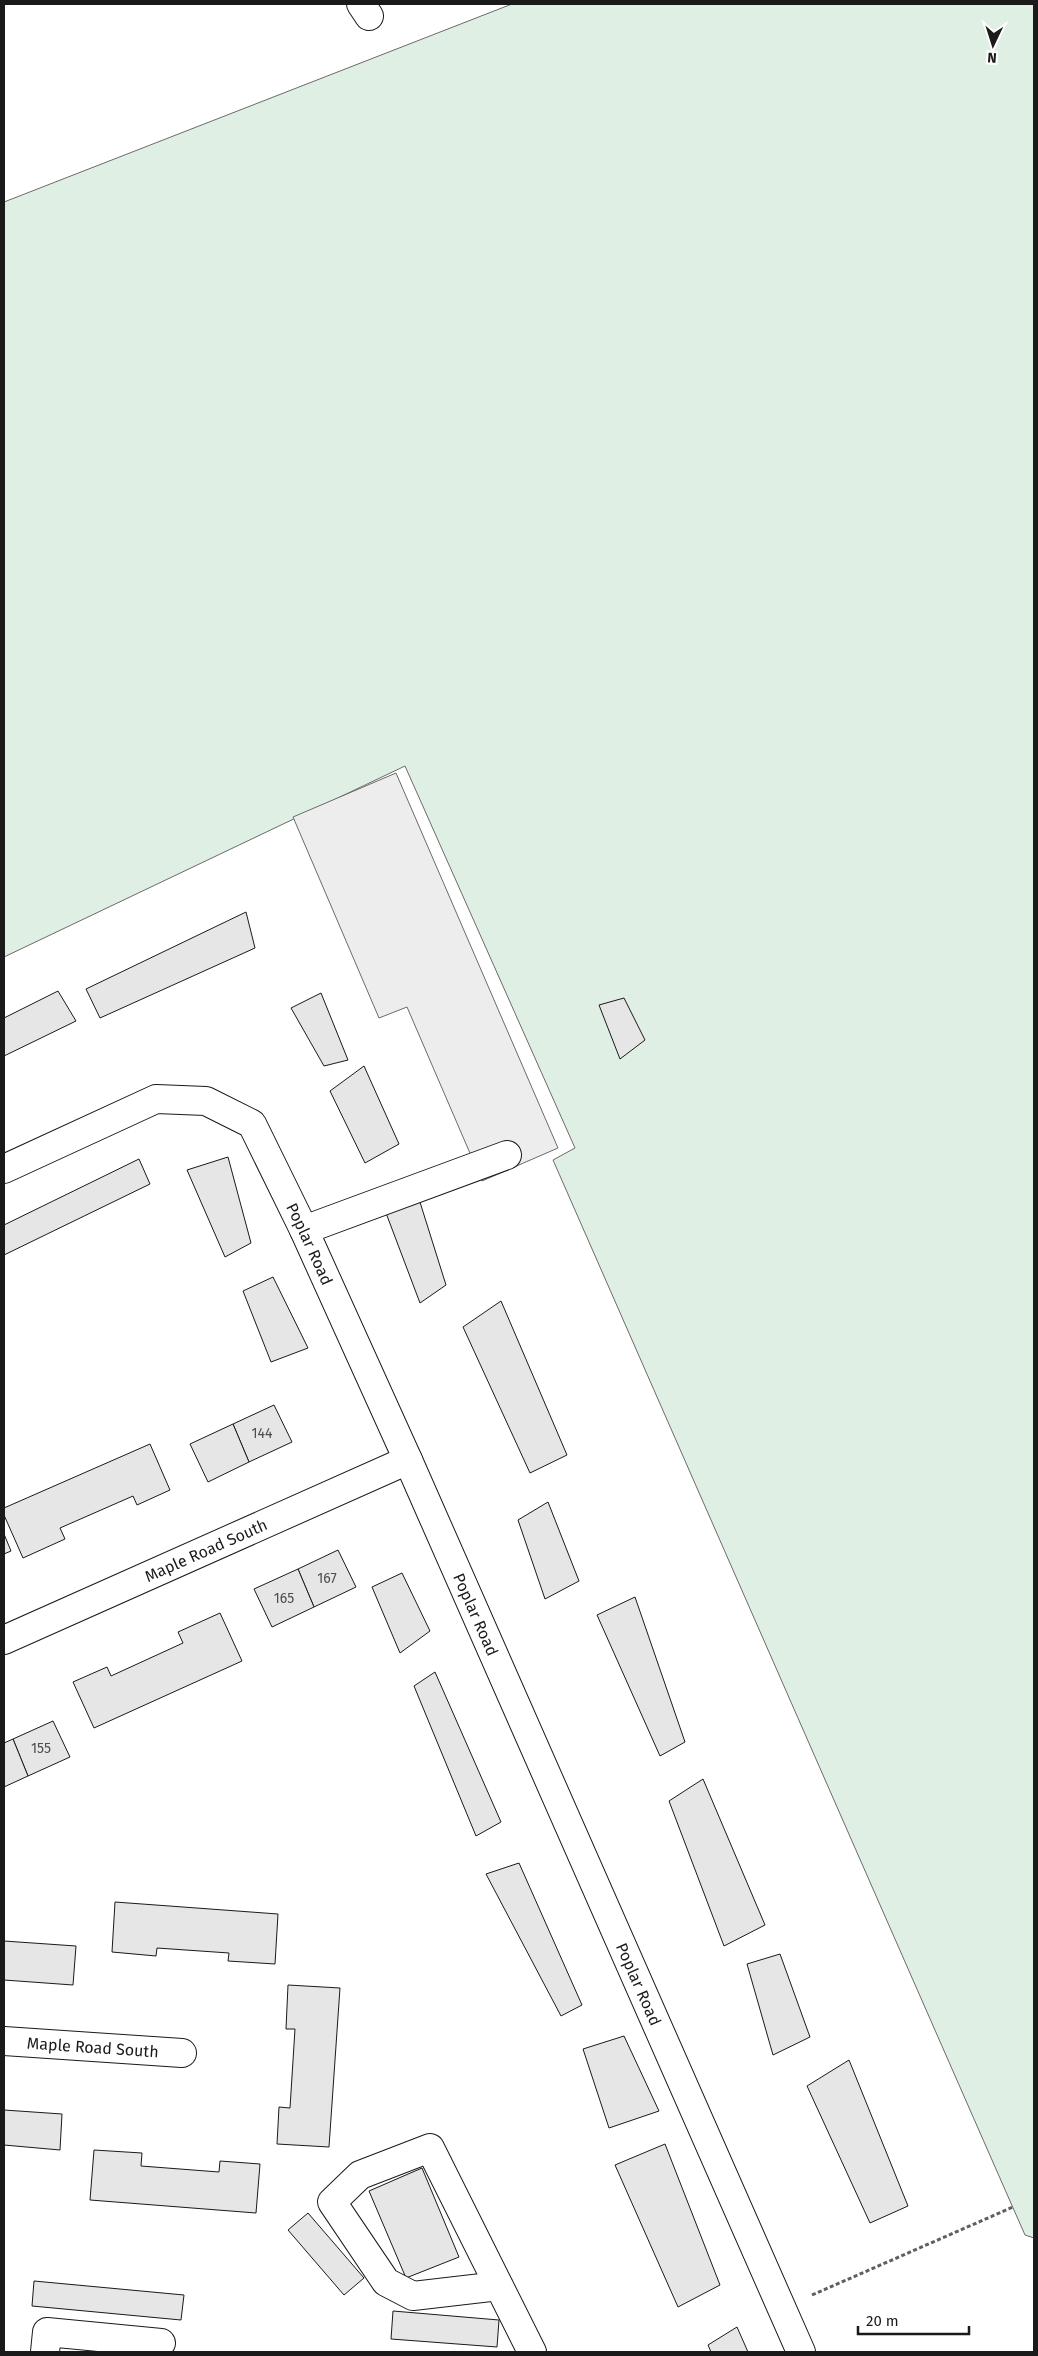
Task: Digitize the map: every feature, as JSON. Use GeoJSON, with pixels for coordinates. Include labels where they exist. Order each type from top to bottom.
{"type":"FeatureCollection","features":[{"type":"Feature","properties":{"kind":"street","name":"Poplar Road"},"geometry":{"type":"LineString","coordinates":[[4,1169],[156,1099],[206,1101],[252,1124],[304,1230],[408,1460],[801,2352]]}},
{"type":"Feature","properties":{"kind":"street"},"geometry":{"type":"LineString","coordinates":[[304,1230],[507,1155]]}},
{"type":"Feature","properties":{"kind":"street","name":"Maple Road South"},"geometry":{"type":"LineString","coordinates":[[4,1640],[408,1460]]}},
{"type":"Feature","properties":{"kind":"street","name":"Maple Road South"},"geometry":{"type":"LineString","coordinates":[[4,2041],[182,2053]]}},
{"type":"Feature","properties":{"kind":"street"},"geometry":{"type":"LineString","coordinates":[[499,2286],[413,2296],[386,2282],[332,2202],[360,2175],[430,2148],[499,2286],[532,2352]]}},
{"type":"Feature","properties":{"kind":"street"},"geometry":{"type":"LineString","coordinates":[[45,2352],[47,2332],[161,2343]]}},
{"type":"Feature","properties":{"kind":"path"},"geometry":{"type":"LineString","coordinates":[[782,2308],[1012,2207]]}},
{"type":"Feature","properties":{"kind":"green space"},"geometry":{"type":"Polygon","coordinates":[[[512,4],[1034,4],[1034,2238],[1025,2235],[553,1160],[575,1148],[405,766],[4,957],[4,202],[512,4]]]}},
{"type":"Feature","properties":{"kind":"shaded area"},"geometry":{"type":"Polygon","coordinates":[[[396,773],[558,1148],[482,1181],[407,1007],[379,1018],[293,817],[396,773]]]}},
{"type":"Feature","properties":{"kind":"building"},"geometry":{"type":"Polygon","coordinates":[[[246,912],[255,948],[100,1018],[86,989],[246,912]]]}},
{"type":"Feature","properties":{"kind":"building"},"geometry":{"type":"Polygon","coordinates":[[[58,991],[76,1021],[4,1056],[4,1018],[58,991]]]}},
{"type":"Feature","properties":{"kind":"building"},"geometry":{"type":"Polygon","coordinates":[[[321,993],[348,1060],[324,1066],[291,1008],[321,993]]]}},
{"type":"Feature","properties":{"kind":"building"},"geometry":{"type":"Polygon","coordinates":[[[624,998],[645,1040],[620,1059],[599,1005],[624,998]]]}},
{"type":"Feature","properties":{"kind":"building"},"geometry":{"type":"Polygon","coordinates":[[[364,1066],[399,1144],[365,1163],[330,1091],[364,1066]]]}},
{"type":"Feature","properties":{"kind":"building"},"geometry":{"type":"Polygon","coordinates":[[[228,1157],[251,1243],[225,1257],[187,1170],[228,1157]]]}},
{"type":"Feature","properties":{"kind":"building"},"geometry":{"type":"Polygon","coordinates":[[[139,1159],[150,1184],[4,1255],[4,1225],[139,1159]]]}},
{"type":"Feature","properties":{"kind":"building"},"geometry":{"type":"Polygon","coordinates":[[[419,1199],[446,1285],[420,1303],[386,1213],[419,1199]]]}},
{"type":"Feature","properties":{"kind":"building"},"geometry":{"type":"Polygon","coordinates":[[[273,1277],[308,1348],[271,1362],[243,1291],[273,1277]]]}},
{"type":"Feature","properties":{"kind":"building"},"geometry":{"type":"Polygon","coordinates":[[[501,1301],[567,1455],[530,1473],[463,1327],[501,1301]]]}},
{"type":"Feature","properties":{"kind":"building"},"geometry":{"type":"Polygon","coordinates":[[[274,1405],[292,1442],[249,1462],[233,1424],[274,1405]]]}},
{"type":"Feature","properties":{"kind":"building"},"geometry":{"type":"Polygon","coordinates":[[[233,1424],[249,1462],[208,1482],[190,1444],[233,1424]]]}},
{"type":"Feature","properties":{"kind":"building"},"geometry":{"type":"Polygon","coordinates":[[[150,1444],[170,1490],[137,1505],[133,1496],[60,1528],[65,1539],[23,1558],[4,1515],[4,1508],[150,1444]]]}},
{"type":"Feature","properties":{"kind":"building"},"geometry":{"type":"Polygon","coordinates":[[[548,1502],[579,1581],[545,1599],[518,1520],[548,1502]]]}},
{"type":"Feature","properties":{"kind":"building"},"geometry":{"type":"Polygon","coordinates":[[[4,1534],[11,1551],[4,1554],[4,1534]]]}},
{"type":"Feature","properties":{"kind":"building"},"geometry":{"type":"Polygon","coordinates":[[[338,1550],[356,1587],[314,1607],[298,1569],[338,1550]]]}},
{"type":"Feature","properties":{"kind":"building"},"geometry":{"type":"Polygon","coordinates":[[[298,1569],[314,1607],[272,1627],[254,1589],[298,1569]]]}},
{"type":"Feature","properties":{"kind":"building"},"geometry":{"type":"Polygon","coordinates":[[[402,1573],[430,1631],[400,1653],[372,1587],[402,1573]]]}},
{"type":"Feature","properties":{"kind":"building"},"geometry":{"type":"Polygon","coordinates":[[[635,1597],[685,1742],[660,1756],[597,1615],[635,1597]]]}},
{"type":"Feature","properties":{"kind":"building"},"geometry":{"type":"Polygon","coordinates":[[[220,1613],[242,1661],[94,1728],[73,1682],[107,1667],[111,1676],[183,1643],[178,1632],[220,1613]]]}},
{"type":"Feature","properties":{"kind":"building"},"geometry":{"type":"Polygon","coordinates":[[[435,1672],[501,1822],[476,1836],[414,1686],[435,1672]]]}},
{"type":"Feature","properties":{"kind":"building"},"geometry":{"type":"Polygon","coordinates":[[[53,1721],[70,1757],[28,1776],[13,1739],[53,1721]]]}},
{"type":"Feature","properties":{"kind":"building"},"geometry":{"type":"Polygon","coordinates":[[[13,1739],[28,1776],[4,1787],[4,1743],[13,1739]]]}},
{"type":"Feature","properties":{"kind":"building"},"geometry":{"type":"Polygon","coordinates":[[[703,1779],[765,1925],[724,1946],[669,1801],[703,1779]]]}},
{"type":"Feature","properties":{"kind":"building"},"geometry":{"type":"Polygon","coordinates":[[[519,1863],[582,2005],[561,2016],[486,1874],[519,1863]]]}},
{"type":"Feature","properties":{"kind":"building"},"geometry":{"type":"Polygon","coordinates":[[[115,1902],[278,1914],[275,1964],[228,1961],[229,1953],[157,1948],[156,1956],[112,1952],[115,1902]]]}},
{"type":"Feature","properties":{"kind":"building"},"geometry":{"type":"Polygon","coordinates":[[[4,1941],[76,1946],[73,1985],[4,1980],[4,1941]]]}},
{"type":"Feature","properties":{"kind":"building"},"geometry":{"type":"Polygon","coordinates":[[[780,1954],[810,2037],[773,2055],[747,1964],[780,1954]]]}},
{"type":"Feature","properties":{"kind":"building"},"geometry":{"type":"Polygon","coordinates":[[[288,1985],[340,1988],[329,2147],[277,2144],[279,2107],[290,2108],[295,2029],[286,2029],[288,1985]]]}},
{"type":"Feature","properties":{"kind":"building"},"geometry":{"type":"Polygon","coordinates":[[[624,2036],[659,2111],[609,2128],[583,2049],[624,2036]]]}},
{"type":"Feature","properties":{"kind":"building"},"geometry":{"type":"Polygon","coordinates":[[[849,2060],[908,2206],[870,2223],[807,2086],[849,2060]]]}},
{"type":"Feature","properties":{"kind":"building"},"geometry":{"type":"Polygon","coordinates":[[[4,2110],[62,2114],[60,2150],[4,2145],[4,2110]]]}},
{"type":"Feature","properties":{"kind":"building"},"geometry":{"type":"Polygon","coordinates":[[[665,2144],[720,2285],[678,2307],[615,2165],[665,2144]]]}},
{"type":"Feature","properties":{"kind":"building"},"geometry":{"type":"Polygon","coordinates":[[[94,2150],[142,2153],[141,2166],[219,2172],[220,2161],[260,2164],[256,2213],[90,2200],[94,2150]]]}},
{"type":"Feature","properties":{"kind":"building"},"geometry":{"type":"Polygon","coordinates":[[[422,2168],[459,2257],[406,2278],[369,2191],[422,2168]]]}},
{"type":"Feature","properties":{"kind":"building"},"geometry":{"type":"Polygon","coordinates":[[[308,2213],[364,2278],[344,2295],[288,2230],[308,2213]]]}},
{"type":"Feature","properties":{"kind":"building"},"geometry":{"type":"Polygon","coordinates":[[[34,2281],[184,2295],[181,2320],[32,2306],[34,2281]]]}},
{"type":"Feature","properties":{"kind":"building"},"geometry":{"type":"Polygon","coordinates":[[[393,2311],[499,2320],[497,2347],[391,2339],[393,2311]]]}},
{"type":"Feature","properties":{"kind":"building"},"geometry":{"type":"Polygon","coordinates":[[[737,2327],[748,2352],[711,2352],[708,2345],[737,2327]]]}}]}
